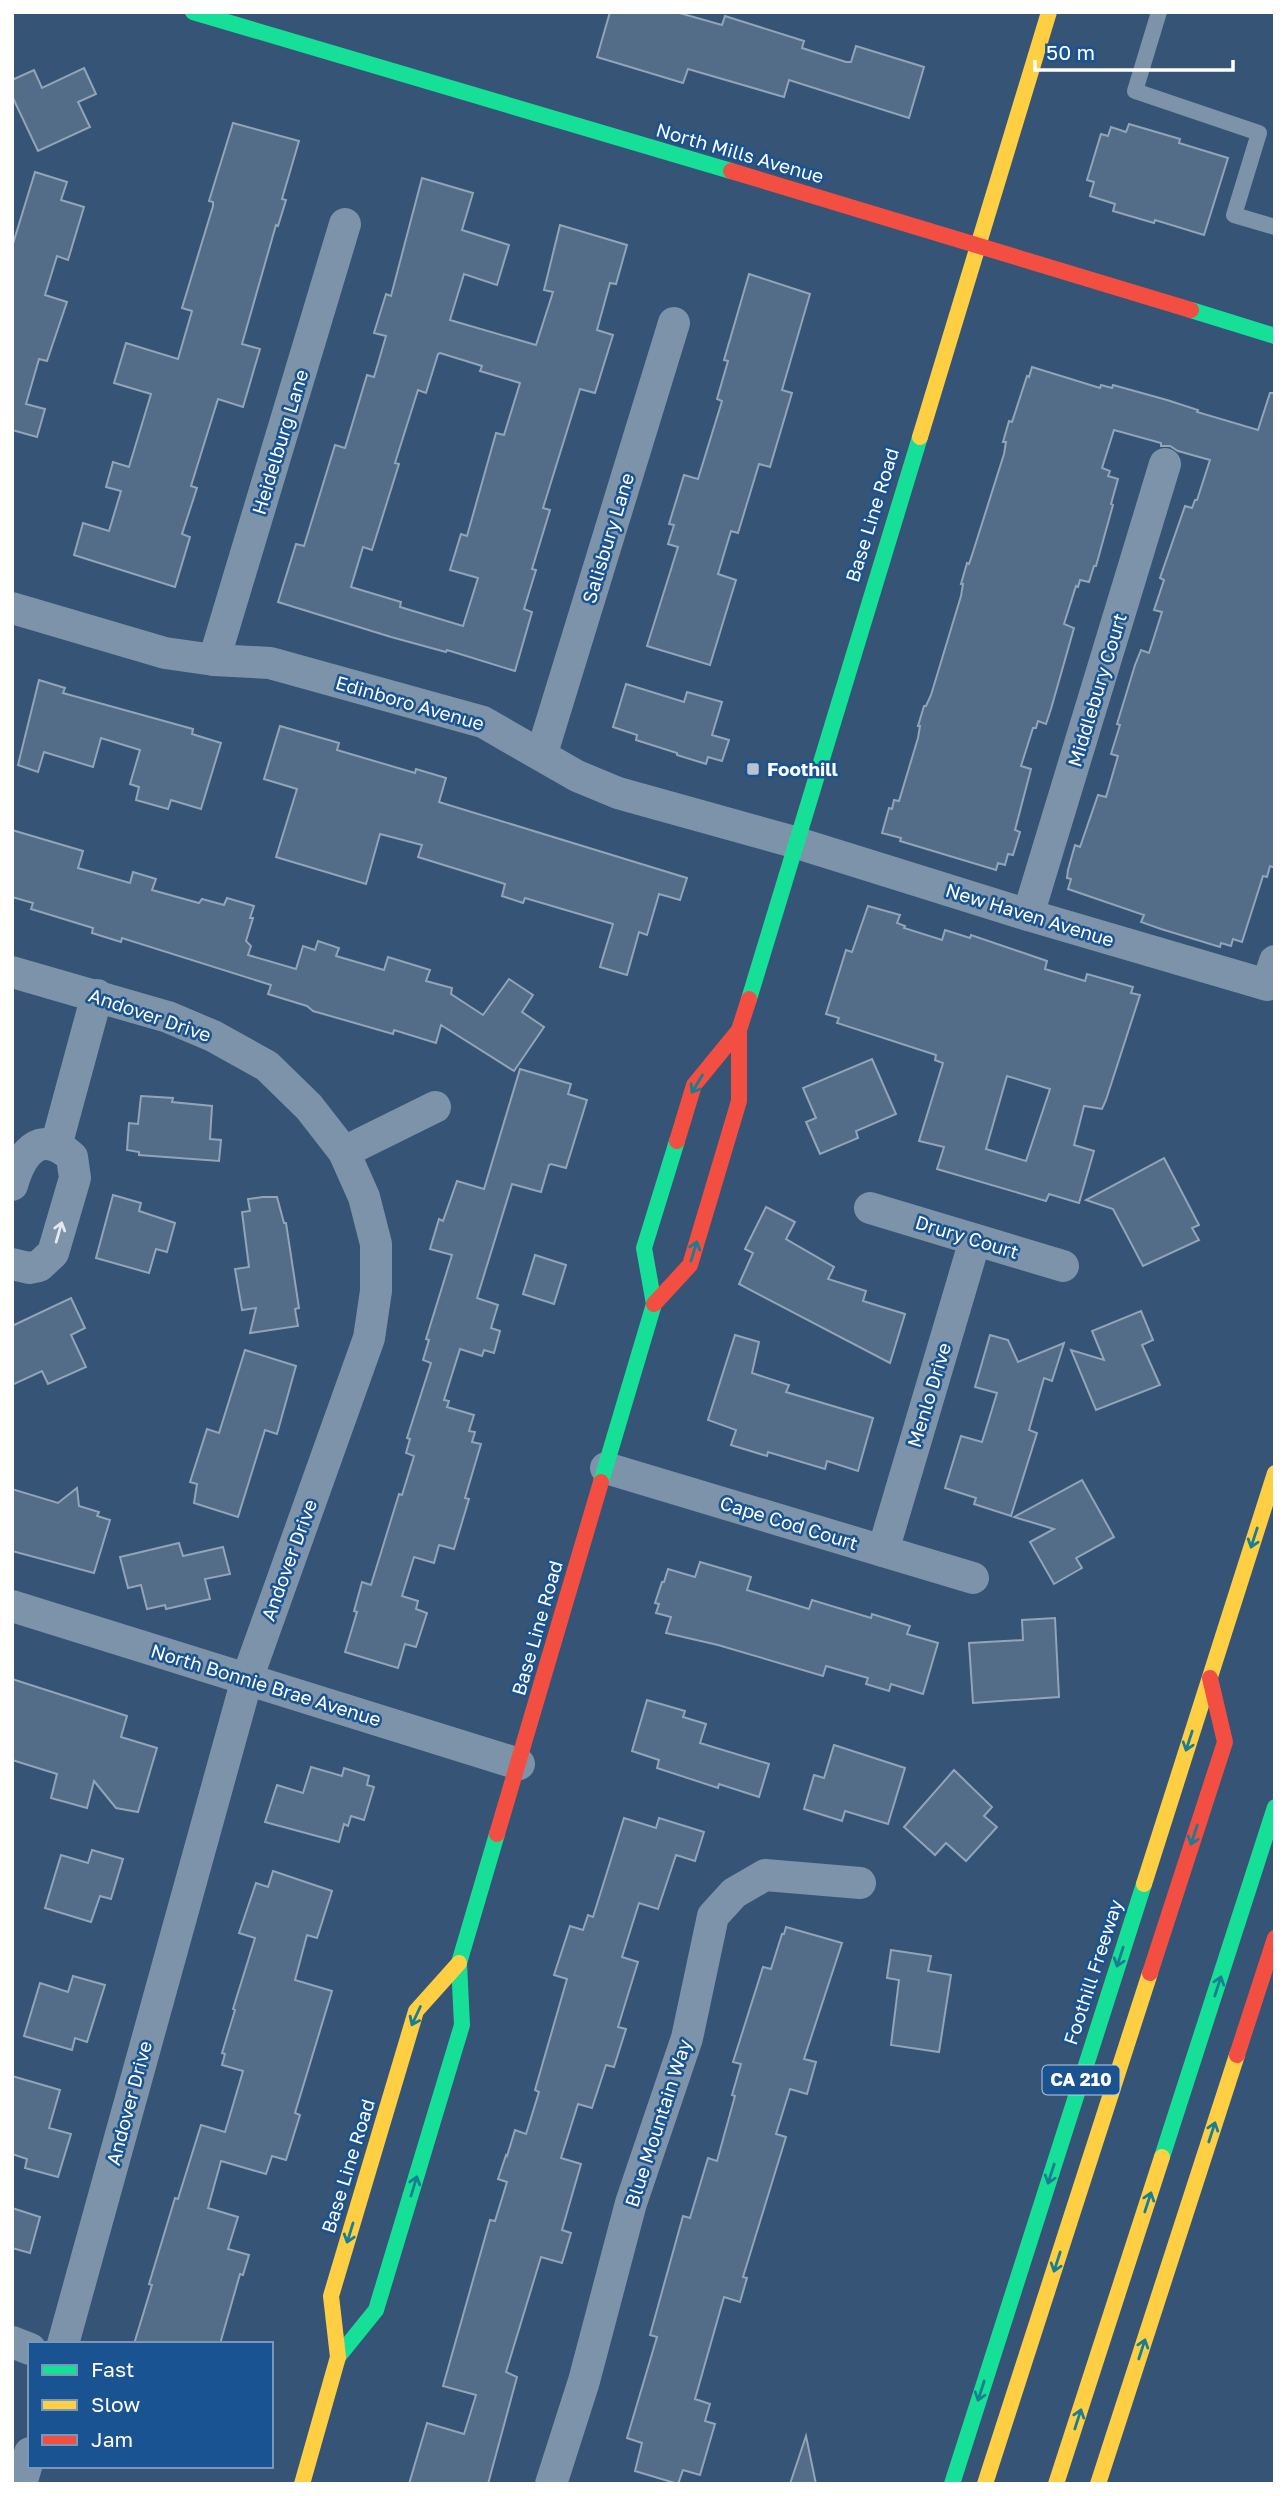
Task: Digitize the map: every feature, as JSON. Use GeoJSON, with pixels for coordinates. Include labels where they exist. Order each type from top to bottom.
{"type":"FeatureCollection","features":[{"type":"Feature","properties":{"kind":"main road","name":"North Mills Avenue"},"geometry":{"type":"LineString","coordinates":[[193,12],[977,244],[1275,336]]}},
{"type":"Feature","properties":{"kind":"main road","name":"Base Line Road"},"geometry":{"type":"LineString","coordinates":[[654,1304],[690,1265],[739,1101],[739,1030],[794,842],[1049,12]]}},
{"type":"Feature","properties":{"kind":"main road","name":"Base Line Road"},"geometry":{"type":"LineString","coordinates":[[338,2357],[376,2310],[462,2025],[459,1963],[654,1304],[645,1248],[690,1098],[694,1086],[739,1030]]}},
{"type":"Feature","properties":{"kind":"main road","name":"Foothill Freeway"},"geometry":{"type":"LineString","coordinates":[[952,2484],[1275,1473]]}},
{"type":"Feature","properties":{"kind":"main road"},"geometry":{"type":"LineString","coordinates":[[985,2484],[1225,1742],[1210,1676]]}},
{"type":"Feature","properties":{"kind":"main road"},"geometry":{"type":"LineString","coordinates":[[1056,2484],[1275,1807]]}},
{"type":"Feature","properties":{"kind":"main road"},"geometry":{"type":"LineString","coordinates":[[1098,2484],[1275,1938]]}},
{"type":"Feature","properties":{"kind":"main road","name":"Base Line Road"},"geometry":{"type":"LineString","coordinates":[[302,2484],[338,2357],[331,2296],[416,2011],[459,1963]]}},
{"type":"Feature","properties":{"kind":"street","name":"Heidelburg Lane"},"geometry":{"type":"LineString","coordinates":[[214,660],[345,224]]}},
{"type":"Feature","properties":{"kind":"street","name":"Salisbury Lane"},"geometry":{"type":"LineString","coordinates":[[542,753],[674,323]]}},
{"type":"Feature","properties":{"kind":"street","name":"Middlebury Court"},"geometry":{"type":"LineString","coordinates":[[1028,915],[1166,464]]}},
{"type":"Feature","properties":{"kind":"street","name":"Edinboro Avenue"},"geometry":{"type":"LineString","coordinates":[[12,608],[165,653],[214,660],[270,663],[483,722],[577,775],[618,793],[794,842]]}},
{"type":"Feature","properties":{"kind":"street","name":"New Haven Avenue"},"geometry":{"type":"LineString","coordinates":[[794,842],[1028,915],[1271,973]]}},
{"type":"Feature","properties":{"kind":"street","name":"Andover Drive"},"geometry":{"type":"LineString","coordinates":[[12,972],[167,1017],[213,1036],[267,1066],[309,1107],[344,1152],[364,1197],[376,1244],[376,1292],[369,1338],[247,1679],[64,2342]]}},
{"type":"Feature","properties":{"kind":"street"},"geometry":{"type":"LineString","coordinates":[[56,1146],[97,995]]}},
{"type":"Feature","properties":{"kind":"street"},"geometry":{"type":"LineString","coordinates":[[344,1152],[435,1107]]}},
{"type":"Feature","properties":{"kind":"street"},"geometry":{"type":"LineString","coordinates":[[12,1185],[18,1165],[25,1154],[35,1146],[56,1146],[72,1157],[75,1178],[53,1253],[39,1266],[29,1268],[12,1264]]}},
{"type":"Feature","properties":{"kind":"street","name":"Drury Court"},"geometry":{"type":"LineString","coordinates":[[870,1208],[1063,1266]]}},
{"type":"Feature","properties":{"kind":"street","name":"Menlo Drive"},"geometry":{"type":"LineString","coordinates":[[883,1551],[975,1240]]}},
{"type":"Feature","properties":{"kind":"street","name":"Cape Cod Court"},"geometry":{"type":"LineString","coordinates":[[606,1468],[972,1578]]}},
{"type":"Feature","properties":{"kind":"street","name":"North Bonnie Brae Avenue"},"geometry":{"type":"LineString","coordinates":[[12,1605],[519,1764]]}},
{"type":"Feature","properties":{"kind":"street","name":"Blue Mountain Way"},"geometry":{"type":"LineString","coordinates":[[551,2484],[584,2381],[631,2203],[687,2038],[713,1916],[734,1893],[765,1875],[860,1883]]}},
{"type":"Feature","properties":{"kind":"street"},"geometry":{"type":"LineString","coordinates":[[21,2484],[28,2460]]}},
{"type":"Feature","properties":{"kind":"lane"},"geometry":{"type":"LineString","coordinates":[[1159,12],[1135,91],[1259,133],[1234,215],[1275,227]]}},
{"type":"Feature","properties":{"kind":"building"},"geometry":{"type":"Polygon","coordinates":[[[610,12],[676,12],[722,25],[725,16],[804,41],[802,48],[846,62],[851,62],[856,46],[924,67],[909,118],[789,80],[784,97],[688,69],[683,83],[597,57],[610,12]]]}},
{"type":"Feature","properties":{"kind":"building"},"geometry":{"type":"Polygon","coordinates":[[[84,68],[96,94],[78,102],[90,127],[38,151],[12,96],[12,80],[34,70],[42,88],[84,68]]]}},
{"type":"Feature","properties":{"kind":"building"},"geometry":{"type":"Polygon","coordinates":[[[233,123],[299,141],[282,199],[286,200],[278,226],[276,225],[242,344],[260,349],[243,407],[218,399],[191,486],[197,488],[182,534],[190,537],[175,587],[74,555],[83,523],[109,531],[121,491],[106,487],[113,462],[129,467],[151,394],[114,383],[126,343],[178,359],[192,311],[182,308],[213,206],[213,202],[209,201],[233,123]]]}},
{"type":"Feature","properties":{"kind":"building"},"geometry":{"type":"Polygon","coordinates":[[[1129,124],[1180,139],[1179,143],[1228,158],[1204,235],[1113,211],[1115,204],[1090,196],[1094,182],[1087,180],[1101,134],[1108,136],[1111,127],[1126,132],[1129,124]]]}},
{"type":"Feature","properties":{"kind":"building"},"geometry":{"type":"Polygon","coordinates":[[[35,172],[67,182],[61,200],[84,207],[68,260],[57,256],[45,295],[67,302],[47,361],[39,359],[26,404],[45,409],[37,437],[12,430],[12,247],[35,172]]]}},
{"type":"Feature","properties":{"kind":"building"},"geometry":{"type":"Polygon","coordinates":[[[422,178],[473,193],[462,230],[509,245],[497,285],[464,274],[450,320],[536,345],[553,292],[544,290],[560,225],[627,245],[616,284],[610,283],[597,330],[613,335],[595,393],[580,389],[543,508],[550,510],[532,569],[536,570],[524,609],[532,612],[515,671],[278,602],[296,544],[304,546],[335,445],[345,448],[367,375],[374,377],[386,336],[374,333],[386,294],[391,296],[422,178]],[[438,354],[426,393],[418,390],[395,463],[399,464],[372,550],[363,547],[351,587],[401,602],[400,607],[463,626],[478,578],[450,570],[461,534],[467,536],[496,433],[504,435],[520,383],[480,371],[482,366],[438,354]]]}},
{"type":"Feature","properties":{"kind":"building"},"geometry":{"type":"Polygon","coordinates":[[[749,274],[810,294],[782,390],[792,393],[770,467],[759,464],[738,533],[731,531],[718,574],[736,580],[710,665],[647,646],[678,547],[668,544],[674,525],[669,524],[684,475],[698,479],[722,401],[717,399],[728,361],[724,360],[749,274]]]}},
{"type":"Feature","properties":{"kind":"building"},"geometry":{"type":"Polygon","coordinates":[[[1032,367],[1100,388],[1101,385],[1112,388],[1113,385],[1167,400],[1258,430],[1270,393],[1275,393],[1275,868],[1270,866],[1267,877],[1263,876],[1242,942],[1233,939],[1231,946],[1221,943],[1220,947],[1161,929],[1141,922],[1144,915],[1068,889],[1071,879],[1067,878],[1068,870],[1075,845],[1080,847],[1098,795],[1106,797],[1118,756],[1111,754],[1120,725],[1117,724],[1135,665],[1141,650],[1149,653],[1162,612],[1154,610],[1164,580],[1160,578],[1185,506],[1192,508],[1197,500],[1210,460],[1170,446],[1161,446],[1161,443],[1114,430],[1102,468],[1110,471],[1108,476],[1118,479],[1111,504],[1113,505],[1096,566],[1089,582],[1080,580],[1078,587],[1076,586],[1064,624],[1074,628],[1046,724],[1038,721],[1036,728],[1033,728],[1021,766],[1031,769],[1015,830],[1020,832],[1013,855],[1008,854],[1005,865],[998,863],[996,870],[882,833],[889,808],[892,809],[894,800],[899,801],[918,738],[918,726],[924,706],[931,695],[961,596],[961,584],[967,563],[969,564],[1004,454],[1006,442],[1003,442],[1009,421],[1012,422],[1032,367]]]}},
{"type":"Feature","properties":{"kind":"building"},"geometry":{"type":"Polygon","coordinates":[[[39,680],[65,688],[63,693],[193,729],[192,734],[221,743],[201,809],[171,800],[168,809],[136,800],[139,787],[130,784],[140,750],[101,738],[93,767],[44,752],[38,772],[18,765],[39,680]]]}},
{"type":"Feature","properties":{"kind":"building"},"geometry":{"type":"Polygon","coordinates":[[[626,684],[684,702],[687,692],[722,702],[712,735],[729,740],[722,761],[708,757],[706,764],[677,755],[636,740],[637,735],[613,727],[626,684]]]}},
{"type":"Feature","properties":{"kind":"building"},"geometry":{"type":"Polygon","coordinates":[[[280,726],[339,743],[337,750],[415,773],[416,769],[446,778],[439,802],[687,878],[680,900],[659,894],[647,935],[639,932],[627,975],[600,967],[613,924],[525,898],[523,903],[502,896],[505,884],[418,857],[422,845],[380,834],[366,884],[276,857],[297,789],[264,779],[280,726]]]}},
{"type":"Feature","properties":{"kind":"building"},"geometry":{"type":"Polygon","coordinates":[[[12,830],[83,851],[78,868],[130,883],[133,872],[156,879],[152,890],[199,903],[202,899],[224,905],[227,898],[254,906],[246,941],[251,946],[248,955],[296,969],[303,946],[315,950],[318,941],[339,948],[336,956],[384,970],[388,957],[430,970],[426,981],[452,988],[451,994],[483,1015],[509,979],[533,995],[522,1012],[544,1027],[514,1071],[441,1025],[436,1043],[394,1030],[393,1034],[313,1011],[307,1006],[268,994],[271,985],[122,938],[121,942],[92,933],[93,928],[31,909],[33,903],[12,897],[12,830]]]}},
{"type":"Feature","properties":{"kind":"building"},"geometry":{"type":"Polygon","coordinates":[[[868,906],[900,915],[897,923],[905,926],[904,928],[942,940],[945,930],[970,938],[971,935],[1047,961],[1045,969],[1085,981],[1087,974],[1133,987],[1131,993],[1140,995],[1106,1100],[1102,1109],[1084,1106],[1074,1145],[1094,1151],[1079,1203],[1049,1194],[1046,1201],[937,1169],[944,1147],[919,1141],[943,1063],[935,1060],[936,1055],[837,1023],[839,1018],[826,1014],[846,950],[852,952],[868,906]],[[1007,1076],[986,1149],[1026,1161],[1050,1089],[1007,1076]]]}},
{"type":"Feature","properties":{"kind":"building"},"geometry":{"type":"Polygon","coordinates":[[[872,1059],[896,1114],[856,1131],[858,1138],[820,1154],[806,1122],[816,1118],[803,1088],[872,1059]]]}},
{"type":"Feature","properties":{"kind":"building"},"geometry":{"type":"Polygon","coordinates":[[[520,1069],[571,1084],[568,1094],[587,1100],[566,1168],[549,1165],[541,1192],[512,1184],[477,1298],[498,1305],[491,1328],[500,1331],[494,1353],[484,1350],[482,1356],[460,1349],[444,1400],[449,1401],[447,1407],[474,1415],[469,1431],[475,1432],[472,1442],[481,1444],[465,1498],[469,1499],[454,1549],[439,1545],[434,1563],[414,1557],[402,1596],[418,1601],[416,1609],[427,1613],[416,1647],[405,1644],[398,1668],[345,1652],[357,1612],[354,1611],[362,1582],[371,1585],[399,1494],[402,1495],[414,1456],[406,1453],[410,1439],[407,1438],[431,1363],[423,1360],[429,1340],[426,1339],[452,1255],[430,1249],[439,1219],[443,1221],[457,1181],[484,1189],[520,1069]]]}},
{"type":"Feature","properties":{"kind":"building"},"geometry":{"type":"Polygon","coordinates":[[[141,1096],[173,1098],[172,1102],[212,1106],[210,1139],[221,1140],[219,1161],[139,1155],[139,1152],[127,1150],[129,1123],[138,1124],[141,1096]]]}},
{"type":"Feature","properties":{"kind":"building"},"geometry":{"type":"Polygon","coordinates":[[[1164,1158],[1199,1225],[1192,1228],[1199,1240],[1143,1266],[1113,1209],[1086,1200],[1164,1158]]]}},
{"type":"Feature","properties":{"kind":"building"},"geometry":{"type":"Polygon","coordinates":[[[113,1195],[141,1203],[139,1211],[175,1223],[167,1252],[156,1249],[149,1273],[96,1258],[113,1195]]]}},
{"type":"Feature","properties":{"kind":"building"},"geometry":{"type":"Polygon","coordinates":[[[277,1197],[286,1223],[299,1308],[295,1309],[298,1326],[250,1333],[256,1308],[242,1310],[235,1269],[249,1267],[242,1212],[250,1211],[248,1199],[277,1197]]]}},
{"type":"Feature","properties":{"kind":"building"},"geometry":{"type":"Polygon","coordinates":[[[766,1207],[795,1222],[786,1239],[834,1267],[828,1279],[866,1291],[863,1301],[905,1314],[890,1363],[739,1284],[753,1253],[745,1249],[766,1207]]]}},
{"type":"Feature","properties":{"kind":"building"},"geometry":{"type":"Polygon","coordinates":[[[535,1255],[566,1265],[554,1304],[523,1294],[535,1255]]]}},
{"type":"Feature","properties":{"kind":"building"},"geometry":{"type":"Polygon","coordinates":[[[71,1298],[85,1328],[71,1335],[86,1367],[48,1384],[42,1371],[12,1385],[12,1326],[71,1298]]]}},
{"type":"Feature","properties":{"kind":"building"},"geometry":{"type":"Polygon","coordinates":[[[1141,1311],[1153,1340],[1142,1345],[1160,1385],[1096,1410],[1071,1350],[1104,1360],[1092,1331],[1141,1311]]]}},
{"type":"Feature","properties":{"kind":"building"},"geometry":{"type":"Polygon","coordinates":[[[735,1335],[759,1342],[752,1373],[789,1385],[786,1392],[873,1418],[858,1471],[827,1461],[825,1469],[768,1452],[767,1456],[731,1445],[736,1430],[708,1420],[735,1335]]]}},
{"type":"Feature","properties":{"kind":"building"},"geometry":{"type":"Polygon","coordinates":[[[990,1335],[1008,1340],[1018,1362],[1064,1343],[1052,1381],[1044,1378],[1029,1430],[1037,1433],[1011,1516],[974,1504],[976,1498],[945,1488],[961,1436],[982,1442],[997,1393],[975,1387],[990,1335]]]}},
{"type":"Feature","properties":{"kind":"building"},"geometry":{"type":"Polygon","coordinates":[[[245,1350],[296,1366],[277,1434],[265,1430],[238,1517],[194,1503],[197,1484],[190,1482],[207,1429],[219,1433],[245,1350]]]}},
{"type":"Feature","properties":{"kind":"building"},"geometry":{"type":"Polygon","coordinates":[[[1082,1480],[1114,1537],[1076,1558],[1082,1568],[1054,1584],[1030,1542],[1054,1529],[1014,1517],[1082,1480]]]}},
{"type":"Feature","properties":{"kind":"building"},"geometry":{"type":"Polygon","coordinates":[[[77,1488],[79,1506],[99,1512],[97,1516],[110,1520],[94,1573],[12,1551],[12,1489],[58,1503],[77,1488]]]}},
{"type":"Feature","properties":{"kind":"building"},"geometry":{"type":"Polygon","coordinates":[[[179,1543],[183,1556],[223,1547],[230,1574],[205,1579],[210,1599],[166,1609],[165,1605],[147,1609],[141,1585],[128,1588],[120,1557],[179,1543]]]}},
{"type":"Feature","properties":{"kind":"building"},"geometry":{"type":"Polygon","coordinates":[[[700,1562],[751,1577],[747,1590],[809,1609],[812,1600],[871,1618],[872,1614],[910,1626],[907,1634],[938,1643],[923,1694],[891,1684],[889,1691],[866,1684],[868,1678],[826,1666],[823,1676],[718,1645],[666,1633],[671,1617],[656,1613],[659,1604],[655,1603],[668,1569],[695,1577],[700,1562]]]}},
{"type":"Feature","properties":{"kind":"building"},"geometry":{"type":"Polygon","coordinates":[[[1055,1618],[1059,1697],[973,1703],[969,1643],[1023,1640],[1022,1620],[1055,1618]]]}},
{"type":"Feature","properties":{"kind":"building"},"geometry":{"type":"Polygon","coordinates":[[[12,1679],[127,1716],[121,1737],[157,1748],[138,1812],[116,1808],[94,1781],[87,1808],[51,1798],[57,1774],[12,1760],[12,1679]]]}},
{"type":"Feature","properties":{"kind":"building"},"geometry":{"type":"Polygon","coordinates":[[[647,1700],[685,1711],[683,1717],[706,1724],[700,1743],[769,1764],[759,1797],[719,1784],[718,1788],[657,1768],[659,1760],[632,1751],[647,1700]]]}},
{"type":"Feature","properties":{"kind":"building"},"geometry":{"type":"Polygon","coordinates":[[[834,1745],[905,1768],[888,1824],[845,1811],[842,1821],[804,1809],[814,1775],[824,1778],[834,1745]]]}},
{"type":"Feature","properties":{"kind":"building"},"geometry":{"type":"Polygon","coordinates":[[[311,1767],[342,1776],[344,1768],[369,1776],[367,1785],[374,1787],[364,1820],[351,1816],[348,1826],[344,1824],[339,1842],[265,1822],[277,1785],[303,1793],[311,1767]]]}},
{"type":"Feature","properties":{"kind":"building"},"geometry":{"type":"Polygon","coordinates":[[[954,1770],[992,1807],[984,1816],[997,1827],[966,1861],[946,1843],[935,1855],[904,1827],[954,1770]]]}},
{"type":"Feature","properties":{"kind":"building"},"geometry":{"type":"Polygon","coordinates":[[[624,1818],[656,1828],[659,1818],[704,1832],[695,1861],[676,1855],[658,1909],[639,1903],[622,1957],[638,1962],[618,2027],[626,2029],[614,2067],[606,2065],[592,2108],[578,2104],[561,2158],[581,2164],[562,2230],[571,2233],[562,2263],[541,2257],[506,2372],[517,2377],[488,2484],[409,2484],[427,2423],[464,2434],[476,2395],[443,2386],[490,2220],[495,2221],[507,2182],[498,2179],[515,2130],[526,2134],[539,2092],[535,2090],[567,1979],[554,1975],[570,1926],[583,1930],[588,1915],[593,1917],[624,1818]]]}},
{"type":"Feature","properties":{"kind":"building"},"geometry":{"type":"Polygon","coordinates":[[[92,1850],[123,1859],[111,1899],[100,1896],[91,1922],[45,1908],[61,1855],[88,1863],[92,1850]]]}},
{"type":"Feature","properties":{"kind":"building"},"geometry":{"type":"Polygon","coordinates":[[[273,1871],[332,1891],[317,1938],[307,1935],[295,1980],[332,1991],[295,2113],[300,2115],[286,2160],[272,2156],[266,2174],[221,2161],[208,2208],[238,2217],[228,2249],[249,2255],[243,2275],[240,2274],[221,2342],[135,2342],[175,2198],[178,2199],[201,2125],[225,2132],[243,2071],[222,2065],[225,2054],[222,2053],[255,1938],[239,1933],[256,1883],[268,1887],[273,1871]]]}},
{"type":"Feature","properties":{"kind":"building"},"geometry":{"type":"Polygon","coordinates":[[[786,1927],[842,1943],[804,2059],[816,2062],[807,2094],[790,2089],[776,2134],[786,2137],[743,2277],[747,2278],[740,2302],[724,2297],[695,2399],[710,2404],[705,2421],[715,2424],[700,2475],[683,2470],[678,2484],[635,2471],[642,2443],[627,2438],[657,2337],[650,2335],[683,2216],[690,2218],[708,2158],[717,2161],[741,2064],[733,2062],[763,1967],[771,1969],[786,1927]]]}},
{"type":"Feature","properties":{"kind":"building"},"geometry":{"type":"Polygon","coordinates":[[[891,1950],[931,1956],[928,1971],[951,1975],[939,2052],[891,2045],[899,1980],[887,1978],[891,1950]]]}},
{"type":"Feature","properties":{"kind":"building"},"geometry":{"type":"Polygon","coordinates":[[[73,1976],[105,1985],[87,2042],[75,2038],[72,2050],[24,2036],[40,1983],[68,1992],[73,1976]]]}},
{"type":"Feature","properties":{"kind":"building"},"geometry":{"type":"Polygon","coordinates":[[[12,2076],[60,2090],[49,2128],[71,2134],[58,2177],[25,2168],[27,2159],[12,2154],[12,2076]]]}},
{"type":"Feature","properties":{"kind":"building"},"geometry":{"type":"Polygon","coordinates":[[[12,2208],[40,2217],[30,2253],[12,2248],[12,2208]]]}},
{"type":"Feature","properties":{"kind":"building"},"geometry":{"type":"Polygon","coordinates":[[[806,2436],[816,2484],[790,2484],[806,2436]]]}},
{"type":"Feature","properties":{"kind":"traffic: fast"},"geometry":{"type":"LineString","coordinates":[[193,12],[731,171]]}},
{"type":"Feature","properties":{"kind":"traffic: fast"},"geometry":{"type":"LineString","coordinates":[[1191,310],[1275,336]]}},
{"type":"Feature","properties":{"kind":"traffic: fast"},"geometry":{"type":"LineString","coordinates":[[749,999],[920,437]]}},
{"type":"Feature","properties":{"kind":"traffic: fast"},"geometry":{"type":"LineString","coordinates":[[601,1482],[654,1304],[644,1248],[677,1141]]}},
{"type":"Feature","properties":{"kind":"traffic: fast"},"geometry":{"type":"LineString","coordinates":[[1162,2157],[1275,1807]]}},
{"type":"Feature","properties":{"kind":"traffic: fast"},"geometry":{"type":"LineString","coordinates":[[338,2357],[376,2310],[462,2025],[459,1963],[497,1834]]}},
{"type":"Feature","properties":{"kind":"traffic: fast"},"geometry":{"type":"LineString","coordinates":[[952,2484],[1144,1884]]}},
{"type":"Feature","properties":{"kind":"traffic: slow"},"geometry":{"type":"LineString","coordinates":[[920,437],[1049,12]]}},
{"type":"Feature","properties":{"kind":"traffic: slow"},"geometry":{"type":"LineString","coordinates":[[1144,1884],[1275,1473]]}},
{"type":"Feature","properties":{"kind":"traffic: slow"},"geometry":{"type":"LineString","coordinates":[[302,2484],[338,2357],[331,2296],[416,2011],[459,1963]]}},
{"type":"Feature","properties":{"kind":"traffic: slow"},"geometry":{"type":"LineString","coordinates":[[985,2484],[1150,1973]]}},
{"type":"Feature","properties":{"kind":"traffic: slow"},"geometry":{"type":"LineString","coordinates":[[1098,2484],[1237,2055]]}},
{"type":"Feature","properties":{"kind":"traffic: slow"},"geometry":{"type":"LineString","coordinates":[[1056,2484],[1162,2157]]}},
{"type":"Feature","properties":{"kind":"traffic: jam"},"geometry":{"type":"LineString","coordinates":[[731,171],[1191,310]]}},
{"type":"Feature","properties":{"kind":"traffic: jam"},"geometry":{"type":"LineString","coordinates":[[654,1304],[690,1265],[739,1101],[739,1030],[749,999]]}},
{"type":"Feature","properties":{"kind":"traffic: jam"},"geometry":{"type":"LineString","coordinates":[[677,1141],[694,1085],[739,1030]]}},
{"type":"Feature","properties":{"kind":"traffic: jam"},"geometry":{"type":"LineString","coordinates":[[497,1834],[601,1482]]}},
{"type":"Feature","properties":{"kind":"traffic: jam"},"geometry":{"type":"LineString","coordinates":[[1150,1973],[1225,1742],[1210,1678]]}},
{"type":"Feature","properties":{"kind":"traffic: jam"},"geometry":{"type":"LineString","coordinates":[[1237,2055],[1275,1938]]}},
{"type":"Feature","properties":{"kind":"place","name":"Foothill"},"geometry":{"type":"Point","coordinates":[753,769]}}]}
